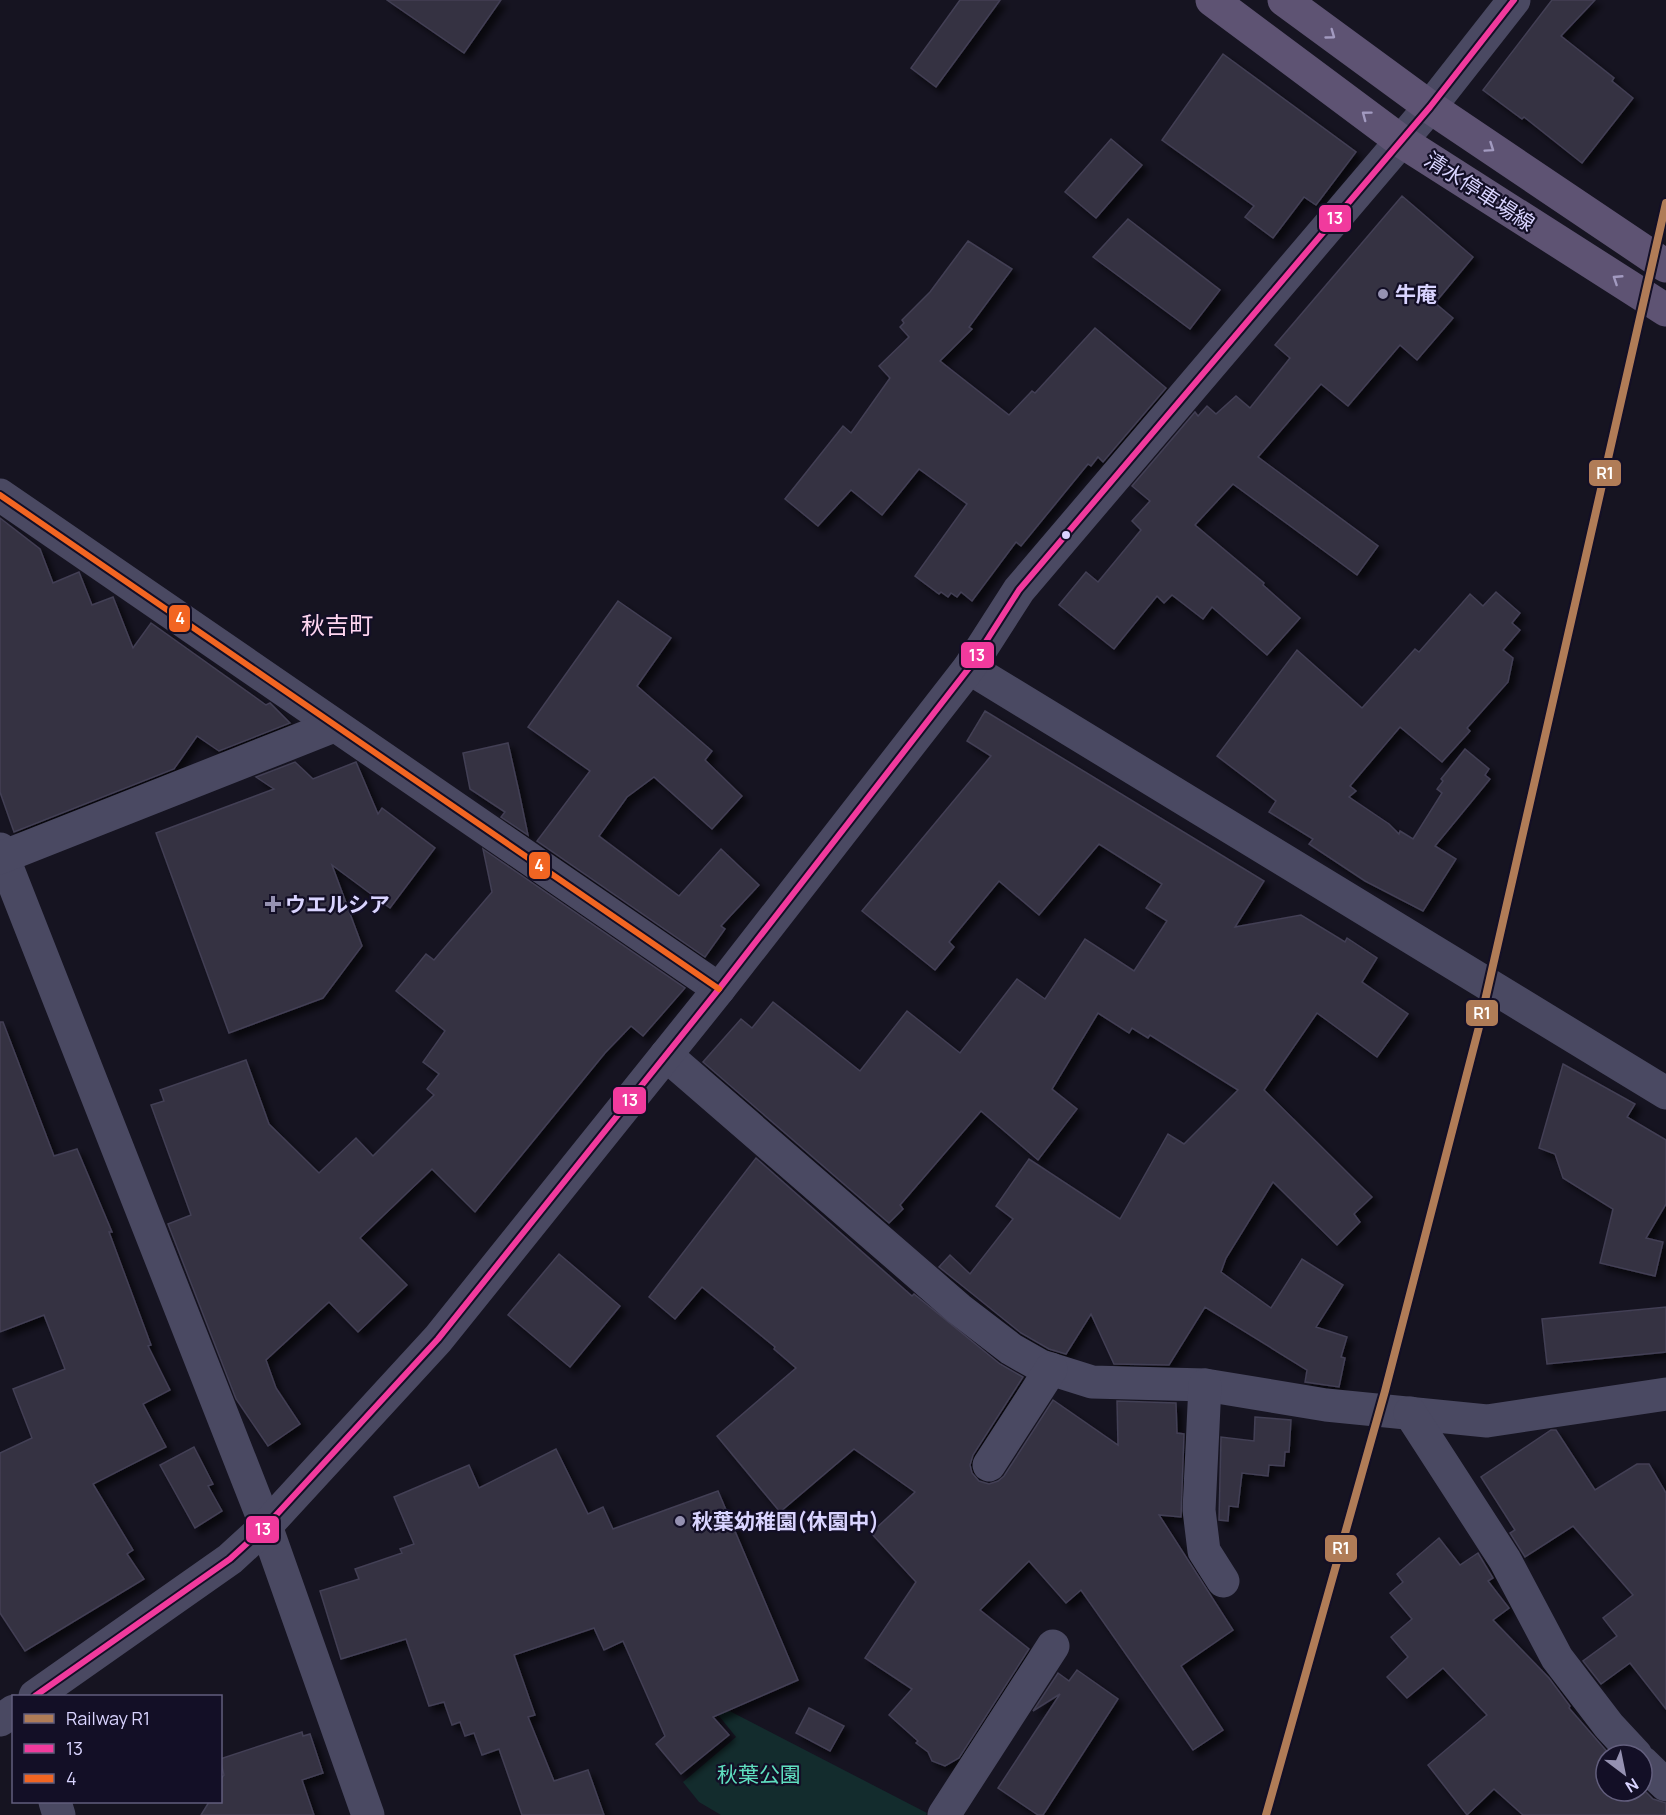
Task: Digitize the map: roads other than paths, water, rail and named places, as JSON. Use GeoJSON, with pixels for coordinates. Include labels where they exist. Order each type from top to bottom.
{"type":"FeatureCollection","features":[{"type":"Feature","properties":{"kind":"main road","name":"清水停車場線"},"geometry":{"type":"LineString","coordinates":[[1212,0],[1401,141],[1666,310]]}},
{"type":"Feature","properties":{"kind":"main road","name":"清水停車場線"},"geometry":{"type":"LineString","coordinates":[[1284,0],[1430,107],[1666,266]]}},
{"type":"Feature","properties":{"kind":"street"},"geometry":{"type":"LineString","coordinates":[[36,1695],[230,1560],[266,1526],[438,1339],[719,989],[969,668],[1019,590],[1430,107],[1514,0]]}},
{"type":"Feature","properties":{"kind":"street"},"geometry":{"type":"LineString","coordinates":[[0,495],[719,989]]}},
{"type":"Feature","properties":{"kind":"street"},"geometry":{"type":"LineString","coordinates":[[969,668],[1666,1093]]}},
{"type":"Feature","properties":{"kind":"street"},"geometry":{"type":"LineString","coordinates":[[334,726],[1,855],[266,1526],[368,1815]]}},
{"type":"Feature","properties":{"kind":"street"},"geometry":{"type":"LineString","coordinates":[[666,1055],[959,1309],[1011,1349],[1051,1369],[1092,1382],[1205,1385],[1326,1404],[1487,1420],[1666,1394]]}},
{"type":"Feature","properties":{"kind":"street"},"geometry":{"type":"LineString","coordinates":[[989,1465],[1051,1369]]}},
{"type":"Feature","properties":{"kind":"street"},"geometry":{"type":"LineString","coordinates":[[1205,1385],[1199,1510],[1204,1551],[1223,1581]]}},
{"type":"Feature","properties":{"kind":"street"},"geometry":{"type":"LineString","coordinates":[[1410,1413],[1505,1560],[1557,1658],[1625,1743]]}},
{"type":"Feature","properties":{"kind":"street"},"geometry":{"type":"LineString","coordinates":[[944,1815],[1053,1646]]}},
{"type":"Feature","properties":{"kind":"street"},"geometry":{"type":"LineString","coordinates":[[1654,1774],[1666,1785]]}},
{"type":"Feature","properties":{"kind":"rail line","name":"R1"},"geometry":{"type":"LineString","coordinates":[[1266,1815],[1385,1391],[1479,1027],[1666,203]]}},
{"type":"Feature","properties":{"kind":"place","name":"牛庵"},"geometry":{"type":"Point","coordinates":[1383,294]}},
{"type":"Feature","properties":{"kind":"place","name":"ウエルシア"},"geometry":{"type":"Point","coordinates":[273,904]}},
{"type":"Feature","properties":{"kind":"place","name":"秋葉幼稚園(休園中)"},"geometry":{"type":"Point","coordinates":[680,1521]}},
{"type":"Feature","properties":{"kind":"district","name":"秋吉町"},"geometry":{"type":"Point","coordinates":[337,624]}},
{"type":"Feature","properties":{"kind":"park label","name":"秋葉公園"},"geometry":{"type":"Point","coordinates":[759,1774]}}]}
